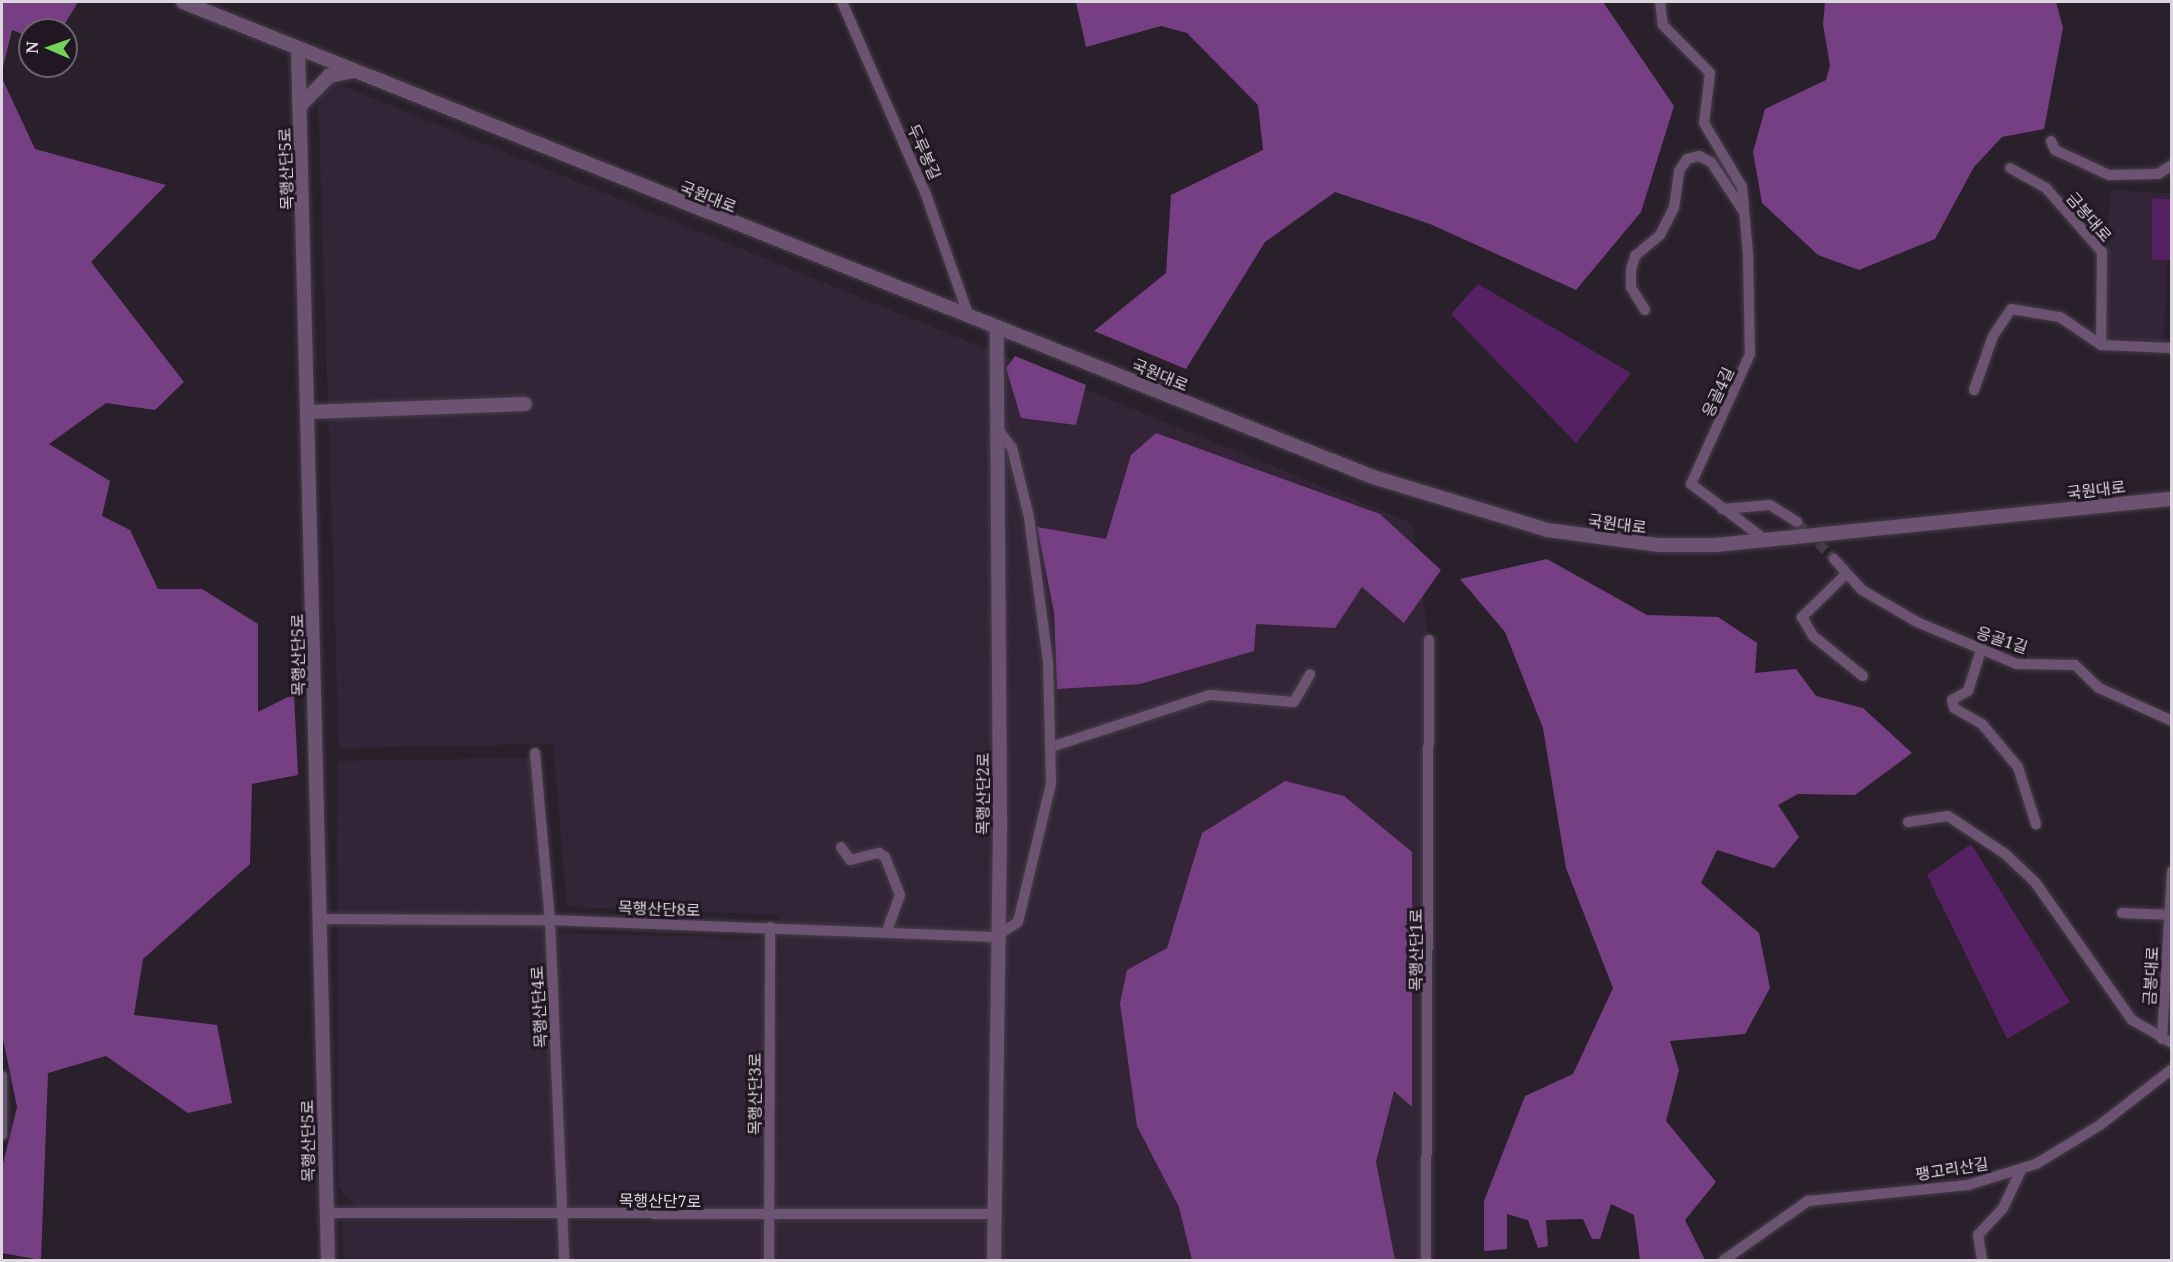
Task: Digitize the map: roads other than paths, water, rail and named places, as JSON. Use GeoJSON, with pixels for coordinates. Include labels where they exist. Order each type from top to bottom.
{"type":"FeatureCollection","features":[{"type":"Feature","properties":{"kind":"street","name":"국원대로"},"geometry":{"type":"LineString","coordinates":[[183,2],[1373,477],[1547,530],[1660,545],[1768,541],[2172,499]]}},
{"type":"Feature","properties":{"kind":"street","name":"두루봉길"},"geometry":{"type":"LineString","coordinates":[[842,2],[925,192],[969,317]]}},
{"type":"Feature","properties":{"kind":"street","name":"응골4길"},"geometry":{"type":"LineString","coordinates":[[1660,2],[1663,25],[1710,73],[1704,123],[1734,166],[1744,212],[1750,354],[1691,484],[1768,541]]}},
{"type":"Feature","properties":{"kind":"street","name":"목행산단5로"},"geometry":{"type":"LineString","coordinates":[[298,49],[309,412],[328,1260]]}},
{"type":"Feature","properties":{"kind":"street"},"geometry":{"type":"LineString","coordinates":[[300,106],[329,76],[352,71]]}},
{"type":"Feature","properties":{"kind":"street"},"geometry":{"type":"LineString","coordinates":[[2051,141],[2055,150],[2109,175],[2158,174],[2172,165]]}},
{"type":"Feature","properties":{"kind":"street","name":"응골4길"},"geometry":{"type":"LineString","coordinates":[[1646,310],[1631,288],[1631,270],[1635,256],[1660,235],[1674,208],[1679,171],[1687,159],[1700,156],[1716,167],[1744,212]]}},
{"type":"Feature","properties":{"kind":"street","name":"금봉대로"},"geometry":{"type":"LineString","coordinates":[[2010,168],[2046,188],[2102,252],[2101,345]]}},
{"type":"Feature","properties":{"kind":"street"},"geometry":{"type":"LineString","coordinates":[[1974,390],[1985,354],[2011,309],[2060,317],[2101,345],[2172,348]]}},
{"type":"Feature","properties":{"kind":"street","name":"목행산단2로"},"geometry":{"type":"LineString","coordinates":[[994,1260],[995,937],[1000,816],[997,328]]}},
{"type":"Feature","properties":{"kind":"street"},"geometry":{"type":"LineString","coordinates":[[309,412],[525,404]]}},
{"type":"Feature","properties":{"kind":"street"},"geometry":{"type":"LineString","coordinates":[[995,937],[1018,921],[1051,783],[1041,582],[1012,448],[997,428]]}},
{"type":"Feature","properties":{"kind":"street"},"geometry":{"type":"LineString","coordinates":[[1722,509],[1770,505],[1797,522]]}},
{"type":"Feature","properties":{"kind":"street","name":"응골1길"},"geometry":{"type":"LineString","coordinates":[[1833,559],[1846,574],[1917,622],[2017,664],[2075,665],[2099,688],[2172,721]]}},
{"type":"Feature","properties":{"kind":"street"},"geometry":{"type":"LineString","coordinates":[[1846,574],[1802,617],[1813,636],[1863,676]]}},
{"type":"Feature","properties":{"kind":"street","name":"목행산단1로"},"geometry":{"type":"LineString","coordinates":[[1426,1260],[1430,640]]}},
{"type":"Feature","properties":{"kind":"street"},"geometry":{"type":"LineString","coordinates":[[1982,650],[1968,691],[1952,700],[1954,708],[1982,724],[2018,767],[2036,824]]}},
{"type":"Feature","properties":{"kind":"street"},"geometry":{"type":"LineString","coordinates":[[1051,747],[1210,695],[1294,702],[1310,674]]}},
{"type":"Feature","properties":{"kind":"street","name":"목행산단4로"},"geometry":{"type":"LineString","coordinates":[[535,753],[550,920],[564,1215],[564,1260]]}},
{"type":"Feature","properties":{"kind":"street"},"geometry":{"type":"LineString","coordinates":[[1908,822],[1948,816],[2004,853],[2035,882],[2132,1020],[2167,1041]]}},
{"type":"Feature","properties":{"kind":"street"},"geometry":{"type":"LineString","coordinates":[[841,847],[850,860],[879,853],[885,857],[900,894],[887,930]]}},
{"type":"Feature","properties":{"kind":"street","name":"금봉대로"},"geometry":{"type":"LineString","coordinates":[[2167,1041],[2172,870]]}},
{"type":"Feature","properties":{"kind":"street"},"geometry":{"type":"LineString","coordinates":[[2122,913],[2170,915]]}},
{"type":"Feature","properties":{"kind":"street","name":"목행산단8로"},"geometry":{"type":"LineString","coordinates":[[321,919],[550,920],[887,930],[995,937]]}},
{"type":"Feature","properties":{"kind":"street","name":"목행산단3로"},"geometry":{"type":"LineString","coordinates":[[770,927],[770,1260]]}},
{"type":"Feature","properties":{"kind":"street","name":"팽고리산길"},"geometry":{"type":"LineString","coordinates":[[1724,1260],[1808,1201],[1968,1185],[2021,1170],[2067,1148],[2172,1069]]}},
{"type":"Feature","properties":{"kind":"street"},"geometry":{"type":"LineString","coordinates":[[2,1076],[2,1135]]}},
{"type":"Feature","properties":{"kind":"street"},"geometry":{"type":"LineString","coordinates":[[1982,1260],[1978,1235],[2002,1208],[2021,1170]]}},
{"type":"Feature","properties":{"kind":"street","name":"목행산단7로"},"geometry":{"type":"LineString","coordinates":[[326,1213],[769,1217],[994,1214]]}},
{"type":"Feature","properties":{"kind":"tunnel"},"geometry":{"type":"LineString","coordinates":[[1797,522],[1834,559]]}}]}
